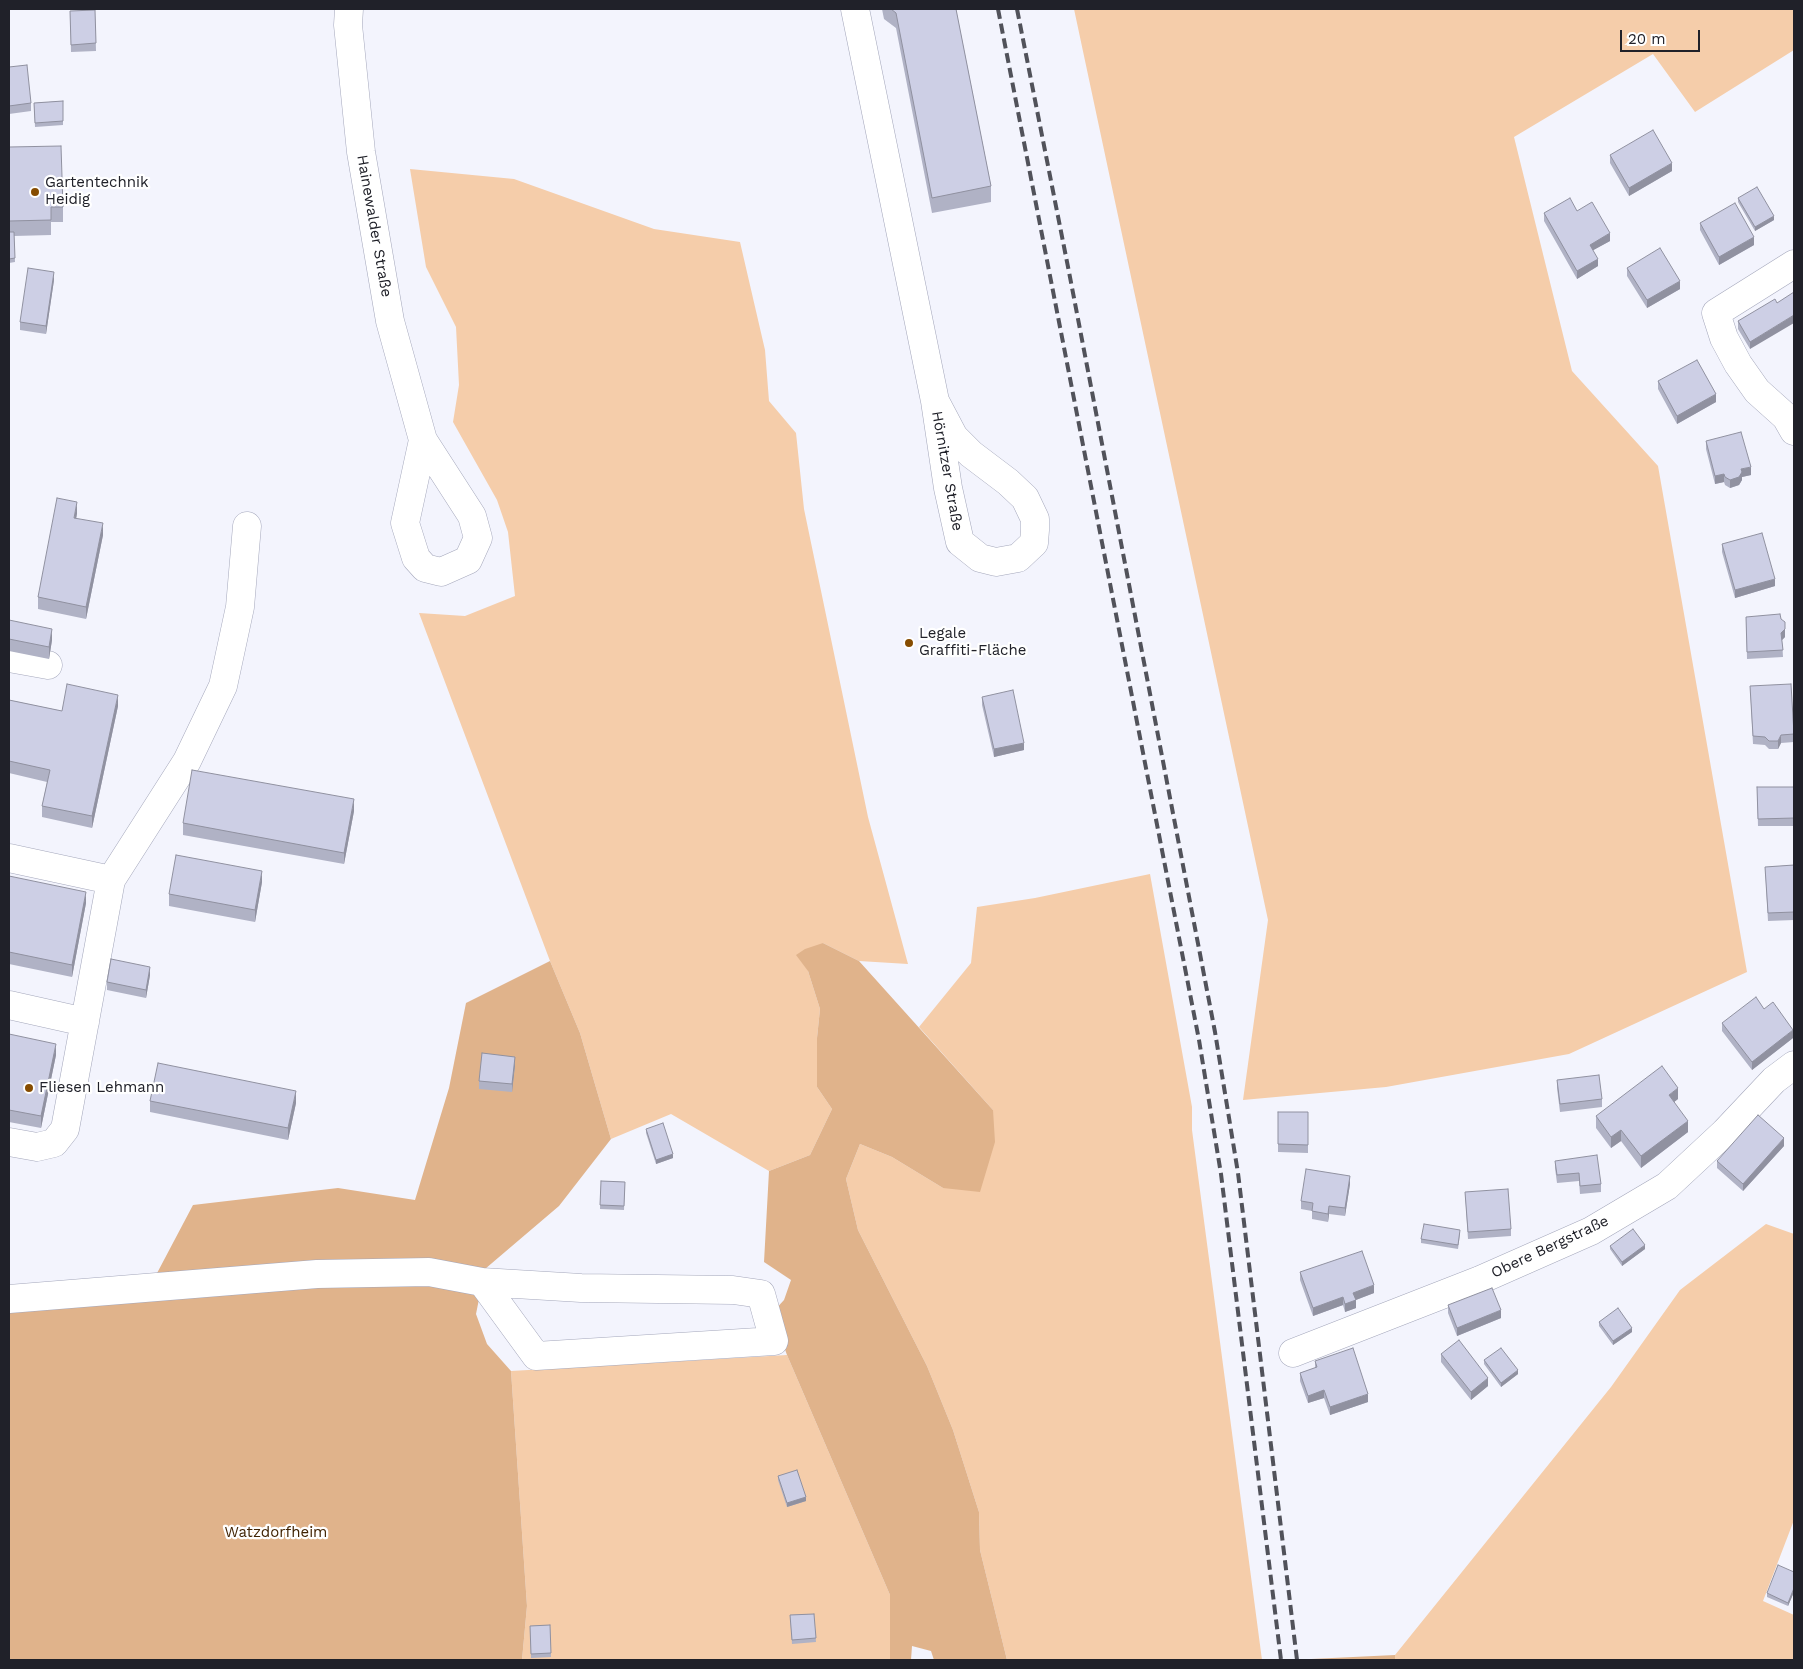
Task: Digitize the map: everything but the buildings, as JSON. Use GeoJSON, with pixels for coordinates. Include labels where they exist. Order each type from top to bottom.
{"type":"FeatureCollection","features":[{"type":"Feature","properties":{"kind":"street","name":"Hainewalder Straße"},"geometry":{"type":"LineString","coordinates":[[349,9],[348,25],[361,152],[377,250],[390,321],[423,440]]}},
{"type":"Feature","properties":{"kind":"street","name":"Hörnitzer Straße"},"geometry":{"type":"LineString","coordinates":[[855,9],[935,402],[948,488],[960,542],[980,558],[996,562],[1018,558],[1034,544],[1036,530],[1035,519],[1025,498],[1008,482],[971,454],[954,437],[935,402]]}},
{"type":"Feature","properties":{"kind":"street"},"geometry":{"type":"LineString","coordinates":[[1794,264],[1716,313],[1724,338],[1738,364],[1757,391],[1786,417],[1794,432]]}},
{"type":"Feature","properties":{"kind":"street"},"geometry":{"type":"LineString","coordinates":[[9,1142],[37,1147],[54,1143],[65,1129],[111,880],[186,761],[223,686],[240,607],[247,526]]}},
{"type":"Feature","properties":{"kind":"street"},"geometry":{"type":"LineString","coordinates":[[9,658],[48,666]]}},
{"type":"Feature","properties":{"kind":"street"},"geometry":{"type":"LineString","coordinates":[[9,858],[111,880]]}},
{"type":"Feature","properties":{"kind":"street"},"geometry":{"type":"LineString","coordinates":[[9,1005],[85,1022]]}},
{"type":"Feature","properties":{"kind":"street","name":"Obere Bergstraße"},"geometry":{"type":"LineString","coordinates":[[1293,1354],[1480,1280],[1591,1231],[1667,1186],[1725,1132],[1774,1080],[1794,1066]]}},
{"type":"Feature","properties":{"kind":"street"},"geometry":{"type":"LineString","coordinates":[[9,1299],[317,1274],[428,1272],[482,1282],[580,1288],[733,1290],[761,1294],[774,1341],[536,1356],[482,1282]]}},
{"type":"Feature","properties":{"kind":"shaded area"},"geometry":{"type":"Polygon","coordinates":[[[1074,9],[1794,9],[1794,50],[1695,112],[1653,54],[1514,137],[1572,371],[1658,466],[1747,972],[1569,1054],[1386,1087],[1243,1100],[1268,920],[1074,9]]]}},
{"type":"Feature","properties":{"kind":"shaded area"},"geometry":{"type":"Polygon","coordinates":[[[410,169],[514,179],[654,229],[740,242],[765,350],[769,401],[796,433],[804,509],[868,817],[908,964],[859,961],[823,943],[808,971],[820,1009],[817,1038],[817,1087],[832,1109],[810,1155],[769,1171],[671,1114],[611,1139],[580,1033],[550,961],[419,613],[465,616],[515,596],[508,532],[497,500],[453,422],[459,385],[456,327],[426,267],[410,169]]]}},
{"type":"Feature","properties":{"kind":"shaded area"},"geometry":{"type":"Polygon","coordinates":[[[1150,874],[1192,1107],[1192,1130],[1262,1660],[1007,1660],[980,1550],[979,1512],[953,1430],[927,1366],[858,1230],[846,1179],[860,1144],[892,1157],[943,1188],[993,1110],[919,1027],[971,963],[977,907],[1035,898],[1150,874]]]}},
{"type":"Feature","properties":{"kind":"shaded area"},"geometry":{"type":"Polygon","coordinates":[[[1766,1224],[1794,1234],[1794,1520],[1763,1601],[1794,1615],[1794,1660],[1395,1660],[1395,1655],[1611,1387],[1680,1290],[1766,1224]]]}},
{"type":"Feature","properties":{"kind":"shaded area"},"geometry":{"type":"Polygon","coordinates":[[[787,1355],[890,1595],[890,1660],[522,1660],[527,1606],[511,1371],[787,1355]]]}},
{"type":"Feature","properties":{"kind":"green space"},"geometry":{"type":"Polygon","coordinates":[[[823,943],[859,961],[993,1110],[995,1142],[980,1192],[943,1188],[892,1157],[860,1144],[846,1179],[858,1230],[927,1366],[953,1430],[979,1512],[980,1550],[1007,1660],[934,1660],[931,1651],[912,1646],[911,1660],[890,1660],[890,1595],[787,1355],[772,1313],[784,1300],[791,1280],[764,1262],[769,1171],[810,1155],[832,1109],[817,1087],[817,1038],[820,1009],[808,971],[796,955],[805,949],[823,943]]]}},
{"type":"Feature","properties":{"kind":"green space","name":"Watzdorfheim"},"geometry":{"type":"Polygon","coordinates":[[[550,961],[580,1033],[611,1139],[559,1206],[485,1269],[476,1314],[487,1344],[511,1371],[527,1606],[522,1660],[9,1660],[9,1304],[146,1294],[193,1205],[338,1188],[415,1200],[449,1088],[466,1003],[550,961]]]}},
{"type":"Feature","properties":{"kind":"green space"},"geometry":{"type":"Polygon","coordinates":[[[1395,1655],[1395,1660],[1311,1660],[1311,1659],[1395,1655]]]}},
{"type":"Feature","properties":{"kind":"railway"},"geometry":{"type":"LineString","coordinates":[[998,9],[1199,1040],[1221,1174],[1281,1660]]}},
{"type":"Feature","properties":{"kind":"railway"},"geometry":{"type":"LineString","coordinates":[[1017,9],[1215,1032],[1238,1173],[1297,1660]]}},
{"type":"Feature","properties":{"kind":"place","name":"Gartentechnik Heidig"},"geometry":{"type":"Point","coordinates":[35,192]}},
{"type":"Feature","properties":{"kind":"place","name":"Legale Graffiti-Fläche"},"geometry":{"type":"Point","coordinates":[909,643]}},
{"type":"Feature","properties":{"kind":"place","name":"Fliesen Lehmann"},"geometry":{"type":"Point","coordinates":[29,1088]}}]}
